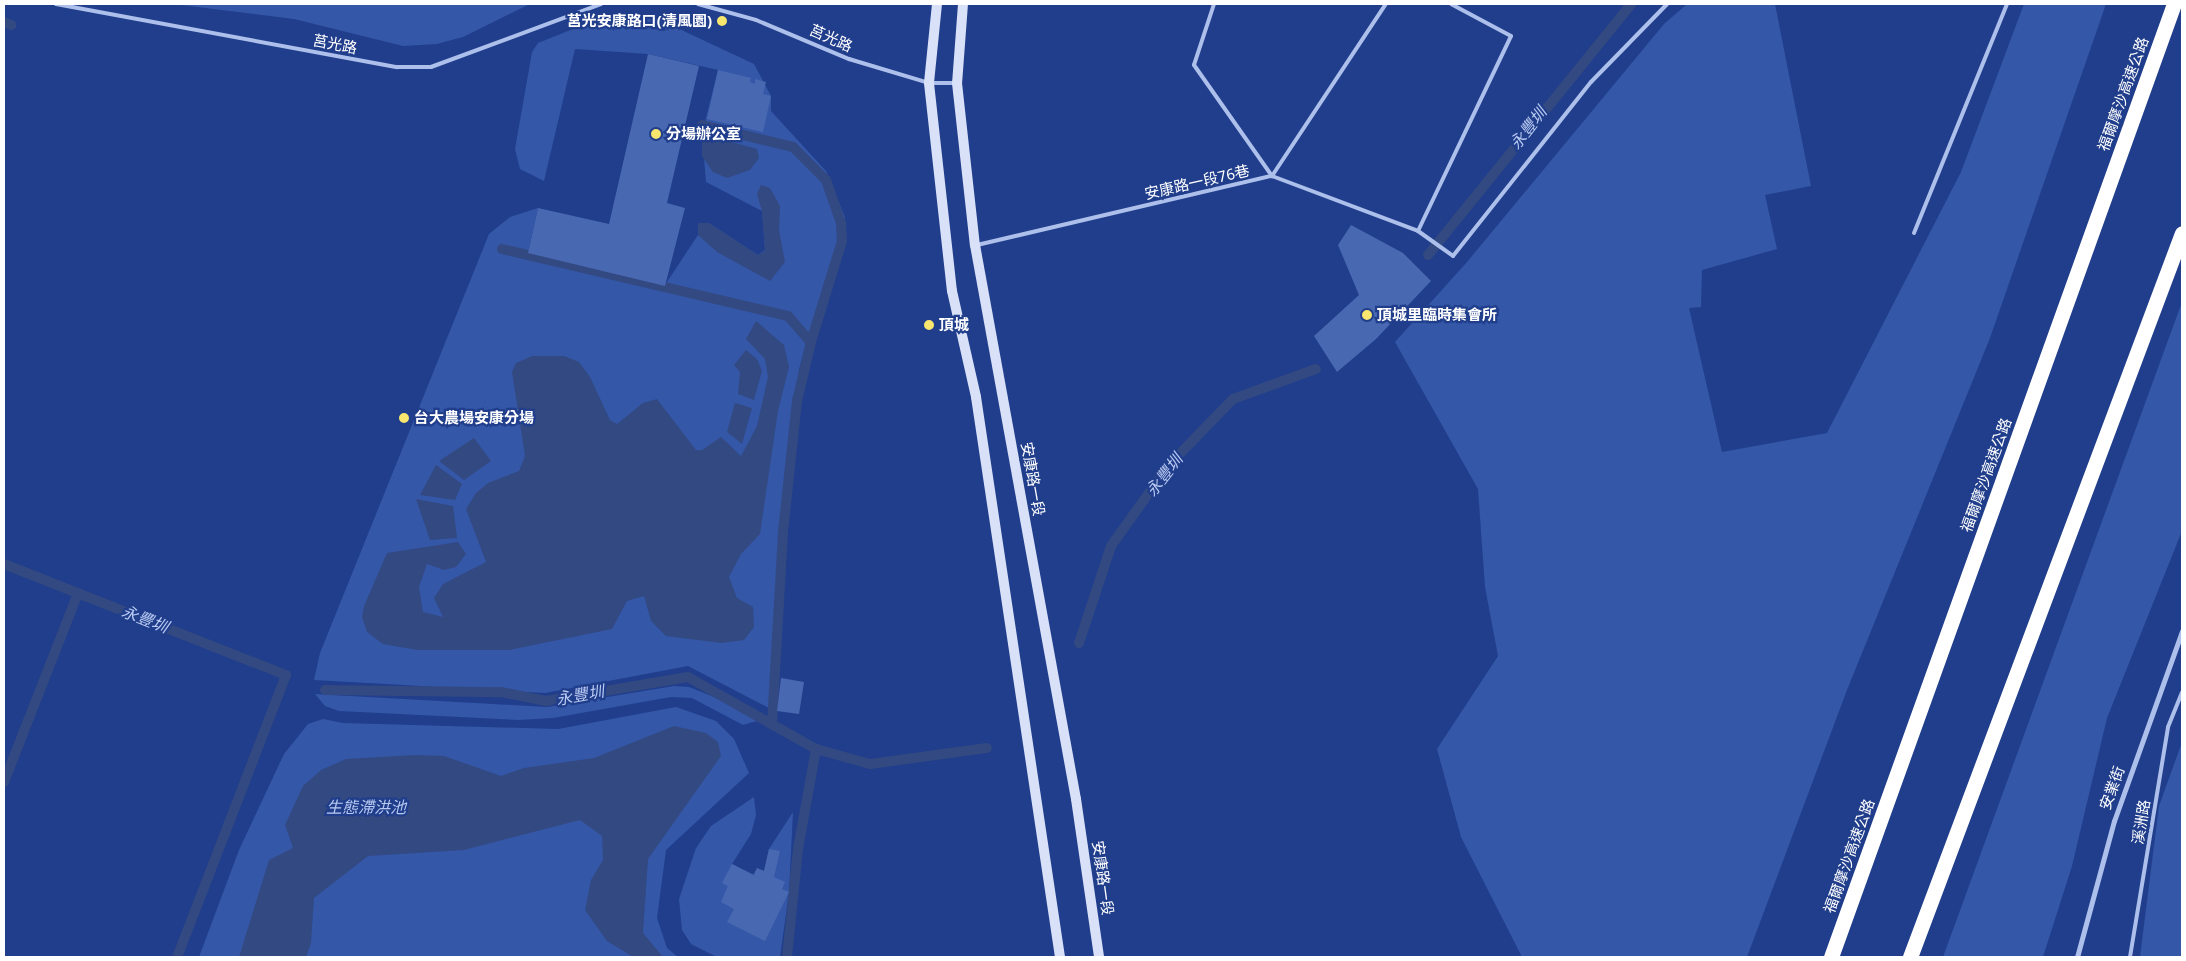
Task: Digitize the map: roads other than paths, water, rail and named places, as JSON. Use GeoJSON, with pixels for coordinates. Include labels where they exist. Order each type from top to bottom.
{"type":"FeatureCollection","features":[{"type":"Feature","properties":{"kind":"highway","name":"福爾摩沙高速公路"},"geometry":{"type":"LineString","coordinates":[[1831,957],[2174,4]]}},
{"type":"Feature","properties":{"kind":"highway"},"geometry":{"type":"LineString","coordinates":[[1910,957],[2182,233]]}},
{"type":"Feature","properties":{"kind":"main road"},"geometry":{"type":"LineString","coordinates":[[937,4],[929,83],[952,291],[976,397],[1060,957]]}},
{"type":"Feature","properties":{"kind":"main road","name":"安康路一段"},"geometry":{"type":"LineString","coordinates":[[963,4],[957,83],[975,245],[1076,799],[1099,957]]}},
{"type":"Feature","properties":{"kind":"street","name":"安業街"},"geometry":{"type":"LineString","coordinates":[[2077,957],[2114,821],[2182,631]]}},
{"type":"Feature","properties":{"kind":"lane","name":"莒光路"},"geometry":{"type":"LineString","coordinates":[[56,4],[397,67],[431,67],[602,4]]}},
{"type":"Feature","properties":{"kind":"lane","name":"莒光路"},"geometry":{"type":"LineString","coordinates":[[698,4],[756,20],[849,59],[929,83],[957,83]]}},
{"type":"Feature","properties":{"kind":"lane"},"geometry":{"type":"LineString","coordinates":[[1214,4],[1194,65],[1272,176],[1386,4]]}},
{"type":"Feature","properties":{"kind":"lane"},"geometry":{"type":"LineString","coordinates":[[1418,231],[1510,36],[1451,4]]}},
{"type":"Feature","properties":{"kind":"lane","name":"安康路一段76巷"},"geometry":{"type":"LineString","coordinates":[[975,245],[1272,176],[1418,231],[1453,256],[1590,82],[1667,4]]}},
{"type":"Feature","properties":{"kind":"lane"},"geometry":{"type":"LineString","coordinates":[[1914,233],[2007,4]]}},
{"type":"Feature","properties":{"kind":"lane","name":"溪洲路"},"geometry":{"type":"LineString","coordinates":[[2130,957],[2168,727],[2182,693]]}},
{"type":"Feature","properties":{"kind":"water"},"geometry":{"type":"Polygon","coordinates":[[[702,134],[757,149],[759,158],[750,170],[727,178],[713,172],[702,156],[702,134]]]}},
{"type":"Feature","properties":{"kind":"water"},"geometry":{"type":"Polygon","coordinates":[[[761,185],[770,188],[780,206],[779,230],[785,262],[770,281],[717,252],[698,235],[698,223],[709,223],[758,255],[765,251],[762,211],[757,194],[761,185]]]}},
{"type":"Feature","properties":{"kind":"water"},"geometry":{"type":"Polygon","coordinates":[[[756,321],[784,345],[789,367],[778,411],[760,534],[741,554],[729,577],[737,598],[753,607],[754,627],[744,640],[722,643],[666,636],[651,621],[644,596],[627,601],[612,629],[509,650],[417,650],[383,644],[367,632],[362,617],[364,606],[387,553],[458,542],[466,554],[456,567],[444,570],[427,564],[419,587],[423,612],[443,617],[434,598],[443,584],[486,562],[466,509],[476,493],[488,483],[519,471],[525,456],[512,372],[516,363],[532,356],[564,356],[579,362],[590,377],[610,420],[617,424],[643,403],[657,399],[696,450],[702,450],[721,437],[741,456],[757,426],[768,377],[765,359],[746,339],[756,321]]]}},
{"type":"Feature","properties":{"kind":"water"},"geometry":{"type":"Polygon","coordinates":[[[746,350],[757,359],[762,371],[754,400],[738,394],[740,372],[734,365],[746,350]]]}},
{"type":"Feature","properties":{"kind":"water"},"geometry":{"type":"Polygon","coordinates":[[[735,403],[752,408],[742,444],[727,432],[735,403]]]}},
{"type":"Feature","properties":{"kind":"water"},"geometry":{"type":"Polygon","coordinates":[[[474,438],[491,461],[464,480],[439,461],[474,438]]]}},
{"type":"Feature","properties":{"kind":"water"},"geometry":{"type":"Polygon","coordinates":[[[436,465],[462,484],[455,500],[420,495],[436,465]]]}},
{"type":"Feature","properties":{"kind":"water"},"geometry":{"type":"Polygon","coordinates":[[[416,499],[453,506],[457,538],[430,540],[416,499]]]}},
{"type":"Feature","properties":{"kind":"water","name":"生態滯洪池"},"geometry":{"type":"Polygon","coordinates":[[[674,726],[706,733],[718,742],[721,756],[648,859],[643,933],[663,957],[633,957],[607,941],[585,910],[591,880],[603,860],[602,836],[580,820],[464,850],[368,856],[314,898],[311,943],[306,957],[239,957],[269,860],[293,848],[285,825],[303,786],[321,770],[346,759],[415,755],[444,756],[501,776],[524,768],[594,758],[674,726]]]}},
{"type":"Feature","properties":{"kind":"waterway","name":"永豐圳"},"geometry":{"type":"LineString","coordinates":[[1428,255],[1631,4]]}},
{"type":"Feature","properties":{"kind":"waterway"},"geometry":{"type":"LineString","coordinates":[[4,22],[11,25]]}},
{"type":"Feature","properties":{"kind":"waterway"},"geometry":{"type":"LineString","coordinates":[[702,125],[793,147],[826,180],[841,223],[842,241],[811,342],[797,401],[783,533],[772,725]]}},
{"type":"Feature","properties":{"kind":"waterway"},"geometry":{"type":"LineString","coordinates":[[502,249],[788,316],[811,342]]}},
{"type":"Feature","properties":{"kind":"waterway","name":"永豐圳"},"geometry":{"type":"LineString","coordinates":[[1079,643],[1111,546],[1169,465],[1233,399],[1316,369]]}},
{"type":"Feature","properties":{"kind":"waterway","name":"永豐圳"},"geometry":{"type":"LineString","coordinates":[[4,564],[286,675],[177,957]]}},
{"type":"Feature","properties":{"kind":"waterway"},"geometry":{"type":"LineString","coordinates":[[4,782],[78,593]]}},
{"type":"Feature","properties":{"kind":"waterway","name":"永豐圳"},"geometry":{"type":"LineString","coordinates":[[325,690],[501,692],[546,701],[688,677],[816,749],[870,764],[987,748]]}},
{"type":"Feature","properties":{"kind":"waterway","name":"永豐圳"},"geometry":{"type":"LineString","coordinates":[[787,957],[798,849],[816,749]]}},
{"type":"Feature","properties":{"kind":"place","name":"莒光安康路口(清風園)"},"geometry":{"type":"Point","coordinates":[722,21]}},
{"type":"Feature","properties":{"kind":"place","name":"分場辦公室"},"geometry":{"type":"Point","coordinates":[656,134]}},
{"type":"Feature","properties":{"kind":"place","name":"頂城里臨時集會所"},"geometry":{"type":"Point","coordinates":[1367,315]}},
{"type":"Feature","properties":{"kind":"place","name":"頂城"},"geometry":{"type":"Point","coordinates":[929,325]}},
{"type":"Feature","properties":{"kind":"place","name":"台大農場安康分場"},"geometry":{"type":"Point","coordinates":[404,418]}}]}
